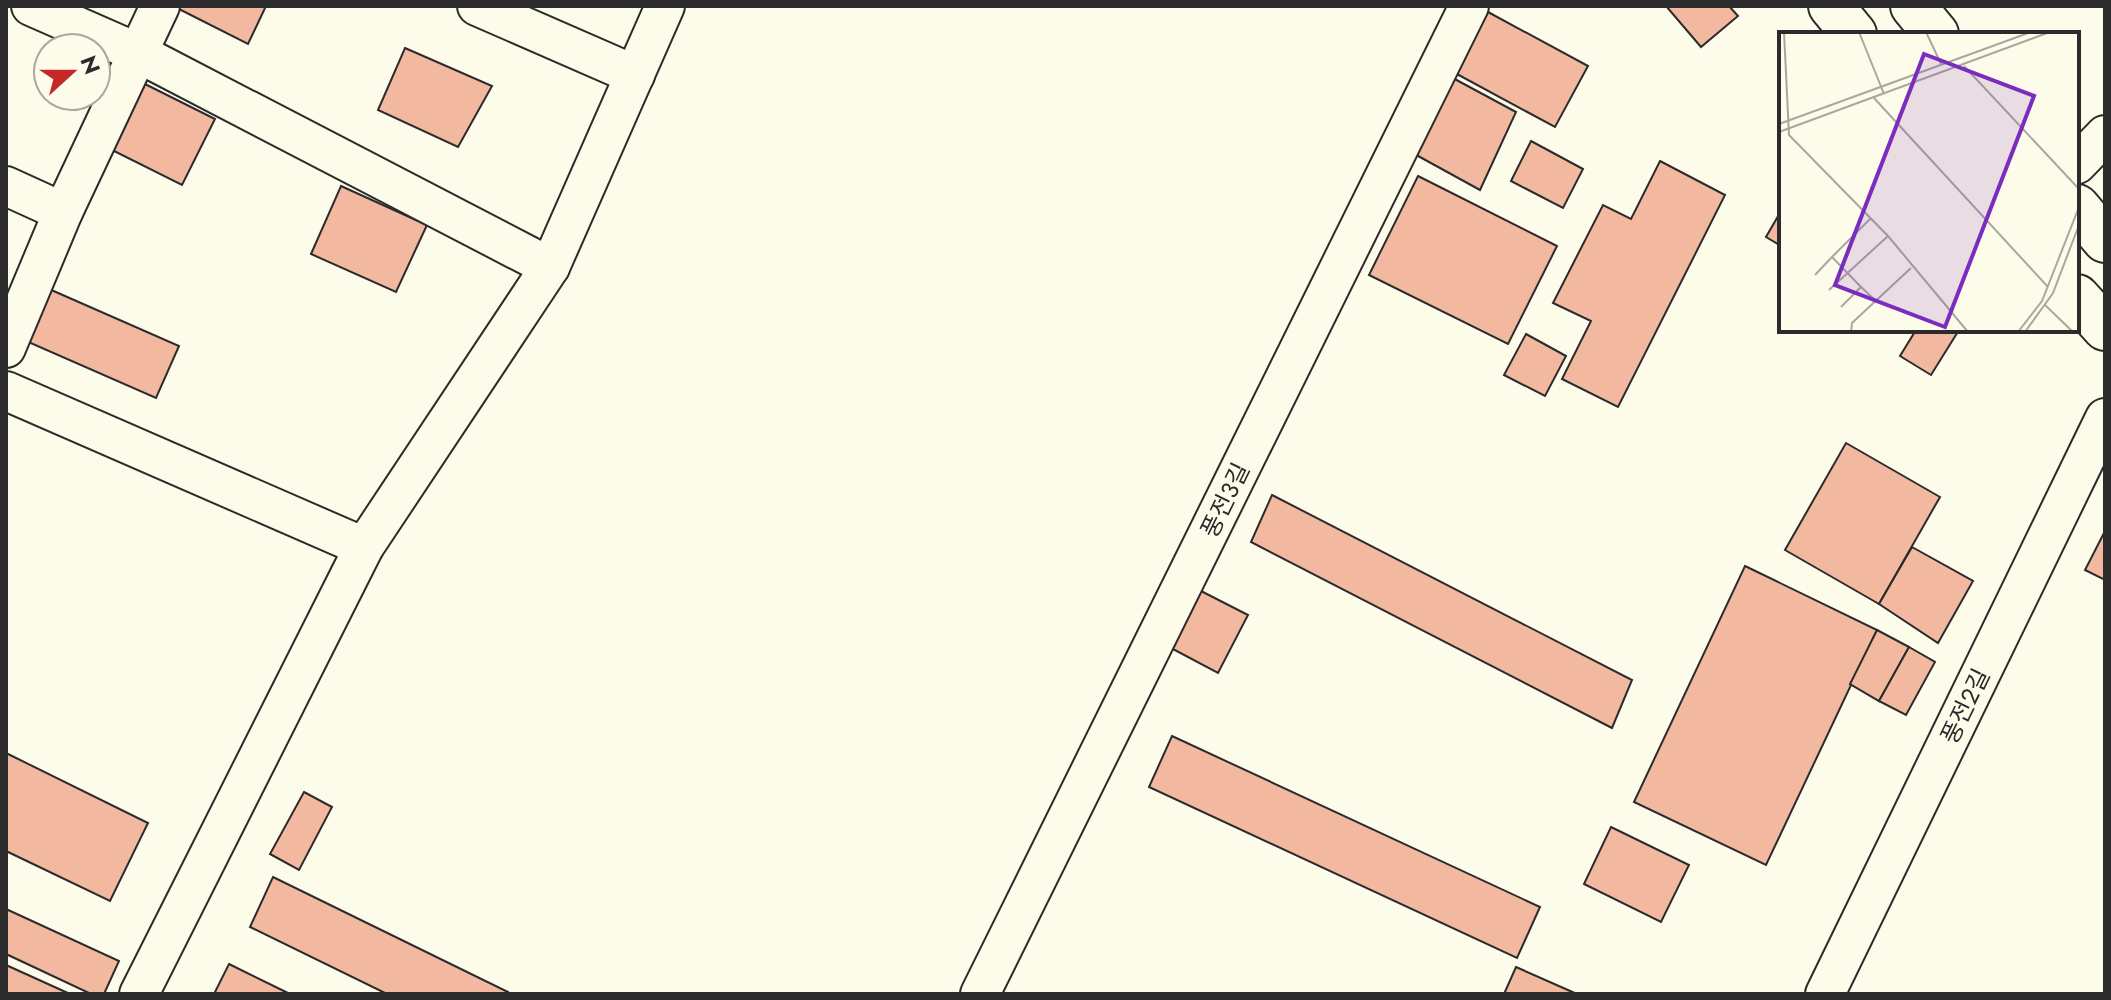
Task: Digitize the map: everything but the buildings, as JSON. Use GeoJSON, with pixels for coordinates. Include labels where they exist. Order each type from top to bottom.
{"type":"FeatureCollection","features":[{"type":"Feature","properties":{"kind":"main road"},"geometry":{"type":"LineString","coordinates":[[1831,6],[1852,32]]}},
{"type":"Feature","properties":{"kind":"main road"},"geometry":{"type":"LineString","coordinates":[[1913,6],[1934,32]]}},
{"type":"Feature","properties":{"kind":"main road"},"geometry":{"type":"LineString","coordinates":[[2079,209],[2105,240]]}},
{"type":"Feature","properties":{"kind":"main road"},"geometry":{"type":"LineString","coordinates":[[2079,299],[2105,328]]}},
{"type":"Feature","properties":{"kind":"street"},"geometry":{"type":"LineString","coordinates":[[31,6],[138,53],[550,267]]}},
{"type":"Feature","properties":{"kind":"street"},"geometry":{"type":"LineString","coordinates":[[6,348],[63,212],[160,6]]}},
{"type":"Feature","properties":{"kind":"street"},"geometry":{"type":"LineString","coordinates":[[477,6],[635,75]]}},
{"type":"Feature","properties":{"kind":"street"},"geometry":{"type":"LineString","coordinates":[[139,994],[364,547],[550,267],[665,6]]}},
{"type":"Feature","properties":{"kind":"street","name":"풍전3길"},"geometry":{"type":"LineString","coordinates":[[980,994],[1469,6]]}},
{"type":"Feature","properties":{"kind":"street"},"geometry":{"type":"LineString","coordinates":[[2079,162],[2105,135]]}},
{"type":"Feature","properties":{"kind":"street"},"geometry":{"type":"LineString","coordinates":[[6,186],[63,212]]}},
{"type":"Feature","properties":{"kind":"street"},"geometry":{"type":"LineString","coordinates":[[6,391],[364,547]]}},
{"type":"Feature","properties":{"kind":"street","name":"풍전2길"},"geometry":{"type":"LineString","coordinates":[[1825,994],[2105,418]]}}]}
